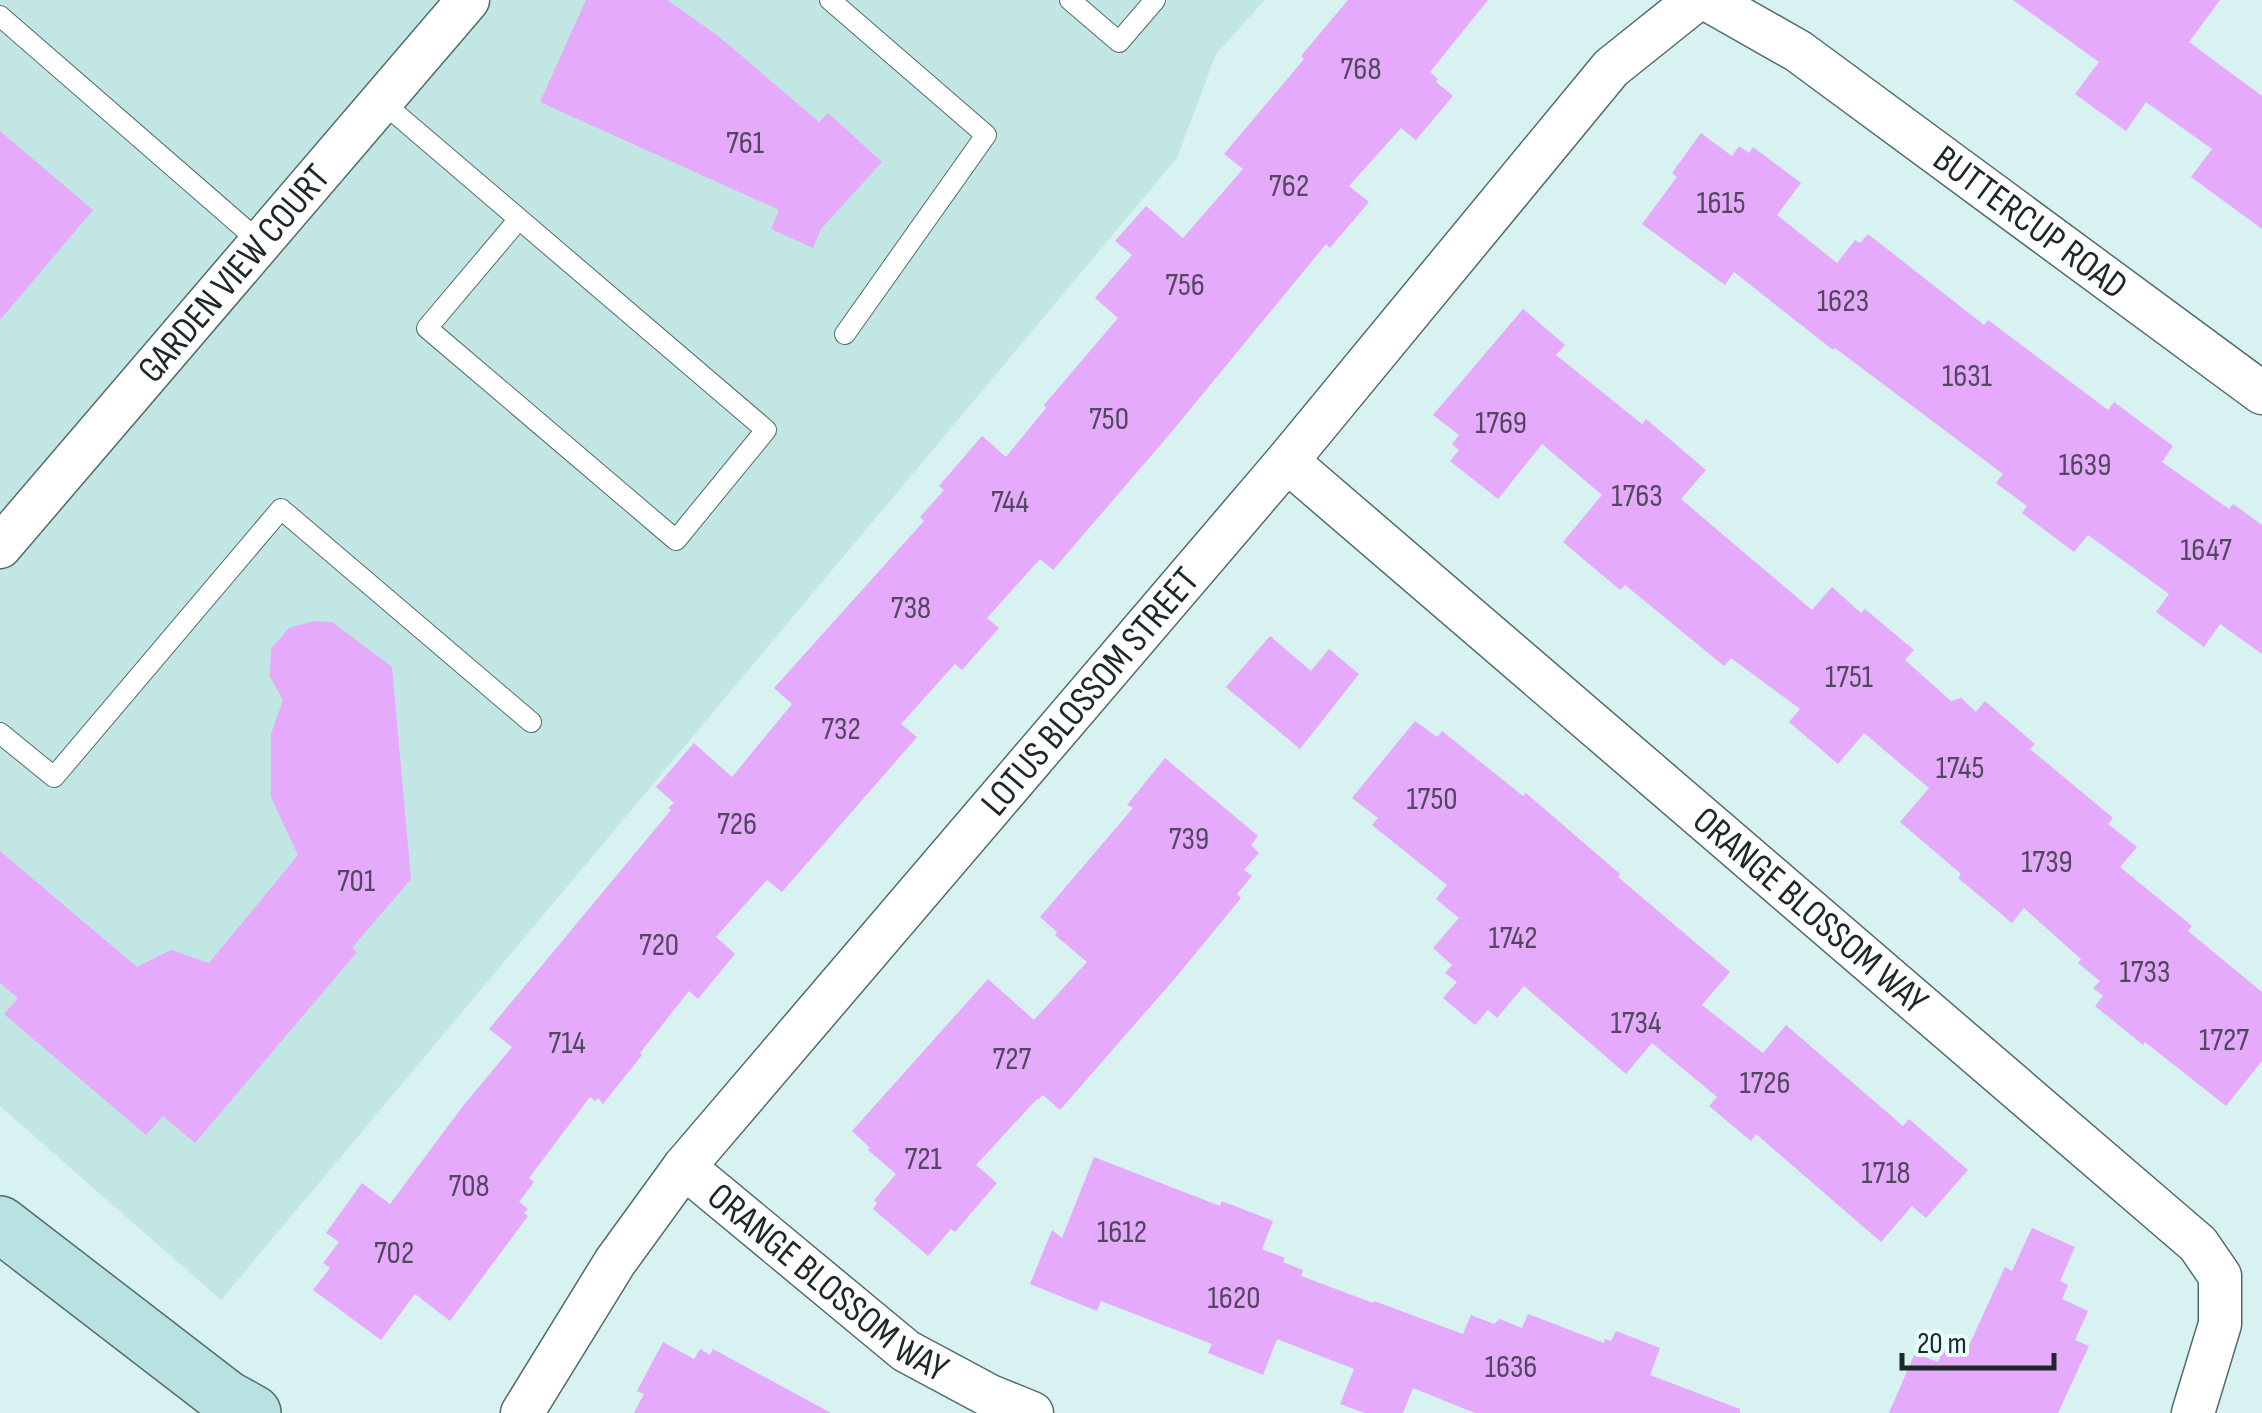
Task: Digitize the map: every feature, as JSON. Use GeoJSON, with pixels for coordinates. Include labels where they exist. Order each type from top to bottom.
{"type":"FeatureCollection","features":[{"type":"Feature","properties":{"kind":"main road"},"geometry":{"type":"LineString","coordinates":[[0,1224],[226,1398],[254,1413]]}},
{"type":"Feature","properties":{"kind":"street","name":"GARDEN VIEW COURT"},"geometry":{"type":"LineString","coordinates":[[0,547],[468,0]]}},
{"type":"Feature","properties":{"kind":"street","name":"LOTUS BLOSSOM STREET"},"geometry":{"type":"LineString","coordinates":[[522,1413],[615,1262],[684,1167],[1288,462],[1611,68],[1696,0]]}},
{"type":"Feature","properties":{"kind":"street","name":"BUTTERCUP ROAD"},"geometry":{"type":"LineString","coordinates":[[1708,0],[1798,51],[2262,393]]}},
{"type":"Feature","properties":{"kind":"street","name":"ORANGE BLOSSOM WAY"},"geometry":{"type":"LineString","coordinates":[[1288,462],[2198,1244],[2220,1276],[2220,1324],[2192,1413]]}},
{"type":"Feature","properties":{"kind":"street","name":"ORANGE BLOSSOM WAY"},"geometry":{"type":"LineString","coordinates":[[684,1167],[906,1351],[990,1396],[1032,1413]]}},
{"type":"Feature","properties":{"kind":"lane"},"geometry":{"type":"LineString","coordinates":[[830,0],[986,135],[846,334]]}},
{"type":"Feature","properties":{"kind":"lane"},"geometry":{"type":"LineString","coordinates":[[1070,0],[1119,42],[1155,0]]}},
{"type":"Feature","properties":{"kind":"lane"},"geometry":{"type":"LineString","coordinates":[[0,16],[261,242]]}},
{"type":"Feature","properties":{"kind":"lane"},"geometry":{"type":"LineString","coordinates":[[382,101],[766,430],[676,540],[428,328],[519,220]]}},
{"type":"Feature","properties":{"kind":"lane"},"geometry":{"type":"LineString","coordinates":[[0,734],[54,776],[282,509],[531,722]]}},
{"type":"Feature","properties":{"kind":"shaded area"},"geometry":{"type":"Polygon","coordinates":[[[0,0],[1265,0],[1216,54],[1177,158],[221,1300],[0,1106],[0,0]]]}},
{"type":"Feature","properties":{"kind":"building"},"geometry":{"type":"Polygon","coordinates":[[[586,0],[667,0],[717,35],[819,122],[828,113],[882,162],[821,229],[813,248],[771,229],[779,210],[540,102],[586,0]]]}},
{"type":"Feature","properties":{"kind":"building"},"geometry":{"type":"Polygon","coordinates":[[[1348,0],[1488,0],[1430,72],[1453,96],[1416,140],[1401,128],[1349,186],[1369,202],[1330,248],[1326,244],[1053,570],[1040,559],[987,618],[999,628],[962,670],[955,664],[901,724],[917,737],[782,892],[767,880],[716,937],[735,954],[698,999],[689,991],[603,1104],[590,1097],[529,1178],[534,1182],[519,1202],[528,1209],[524,1213],[528,1216],[450,1321],[415,1294],[381,1340],[313,1290],[330,1268],[323,1263],[339,1242],[326,1233],[362,1183],[390,1204],[512,1047],[489,1029],[671,810],[668,808],[674,803],[656,787],[694,743],[732,777],[792,704],[774,688],[924,521],[920,517],[944,490],[939,486],[982,436],[1006,457],[1046,408],[1044,405],[1118,318],[1095,298],[1132,255],[1115,241],[1146,206],[1183,238],[1243,169],[1224,154],[1348,0]]]}},
{"type":"Feature","properties":{"kind":"building"},"geometry":{"type":"Polygon","coordinates":[[[2013,0],[2220,0],[2189,42],[2262,96],[2262,229],[2191,177],[2212,149],[2146,102],[2126,131],[2075,94],[2099,62],[2013,0]]]}},
{"type":"Feature","properties":{"kind":"building"},"geometry":{"type":"Polygon","coordinates":[[[0,131],[93,210],[0,320],[0,131]]]}},
{"type":"Feature","properties":{"kind":"building"},"geometry":{"type":"Polygon","coordinates":[[[1701,133],[1732,156],[1739,146],[1749,153],[1753,147],[1801,183],[1777,215],[1837,263],[1855,240],[1860,243],[1868,234],[1984,325],[1988,320],[2108,410],[2114,402],[2173,446],[2162,462],[2229,509],[2233,504],[2262,525],[2262,654],[2220,624],[2204,647],[2156,612],[2169,594],[2088,535],[2074,552],[2022,513],[2027,506],[1996,483],[2003,474],[1734,272],[1725,285],[1642,224],[1677,177],[1672,173],[1701,133]]]}},
{"type":"Feature","properties":{"kind":"building"},"geometry":{"type":"Polygon","coordinates":[[[1523,309],[1565,345],[1556,355],[1642,424],[1646,419],[1706,470],[1681,499],[1812,610],[1832,587],[1861,613],[1865,609],[1914,650],[1905,660],[1951,701],[1961,698],[1976,712],[1985,701],[2035,744],[2030,749],[2113,818],[2108,824],[2137,847],[2120,867],[2192,926],[2188,931],[2262,992],[2262,1061],[2226,1106],[2095,1006],[2103,996],[2093,988],[2100,981],[2024,908],[2012,923],[1900,822],[1929,788],[1864,733],[1838,764],[1789,722],[1800,709],[1731,658],[1724,666],[1625,585],[1620,590],[1563,542],[1602,495],[1542,444],[1498,499],[1450,461],[1459,450],[1452,444],[1459,435],[1433,415],[1523,309]]]}},
{"type":"Feature","properties":{"kind":"building"},"geometry":{"type":"Polygon","coordinates":[[[313,621],[332,622],[392,667],[411,879],[352,948],[357,952],[195,1143],[163,1116],[146,1135],[4,1014],[18,998],[0,983],[0,851],[137,967],[171,950],[209,963],[298,855],[271,797],[271,734],[283,700],[270,677],[271,649],[289,628],[313,621]]]}},
{"type":"Feature","properties":{"kind":"building"},"geometry":{"type":"Polygon","coordinates":[[[1270,636],[1311,671],[1329,649],[1359,674],[1300,749],[1226,687],[1270,636]]]}},
{"type":"Feature","properties":{"kind":"building"},"geometry":{"type":"Polygon","coordinates":[[[1415,721],[1437,737],[1442,731],[1523,796],[1526,793],[1730,972],[1702,1005],[1763,1053],[1786,1025],[1903,1126],[1909,1119],[1968,1170],[1926,1218],[1912,1206],[1881,1242],[1756,1134],[1751,1141],[1709,1106],[1717,1097],[1652,1043],[1626,1074],[1524,986],[1497,1018],[1488,1010],[1475,1025],[1443,998],[1457,982],[1445,973],[1452,965],[1433,948],[1459,918],[1436,899],[1447,885],[1372,825],[1378,818],[1352,798],[1415,721]]]}},
{"type":"Feature","properties":{"kind":"building"},"geometry":{"type":"Polygon","coordinates":[[[1165,758],[1258,836],[1251,845],[1259,853],[1244,870],[1252,876],[1237,894],[1241,898],[1177,976],[1060,1110],[1043,1095],[976,1165],[997,1183],[955,1232],[951,1229],[928,1256],[873,1209],[877,1203],[874,1200],[896,1174],[852,1131],[988,979],[1034,1020],[1087,962],[1040,917],[1133,808],[1127,805],[1165,758]]]}},
{"type":"Feature","properties":{"kind":"building"},"geometry":{"type":"Polygon","coordinates":[[[1094,1157],[1220,1206],[1222,1201],[1273,1221],[1262,1249],[1303,1270],[1301,1276],[1463,1334],[1471,1315],[1494,1324],[1500,1319],[1522,1328],[1528,1314],[1604,1343],[1605,1339],[1611,1341],[1616,1331],[1660,1348],[1650,1375],[1740,1409],[1740,1413],[1475,1413],[1413,1388],[1403,1413],[1365,1413],[1340,1404],[1354,1369],[1277,1339],[1263,1375],[1208,1353],[1212,1344],[1101,1301],[1097,1311],[1030,1284],[1052,1230],[1062,1238],[1094,1157]]]}},
{"type":"Feature","properties":{"kind":"building"},"geometry":{"type":"Polygon","coordinates":[[[2032,1228],[2075,1247],[2060,1281],[2068,1285],[2062,1299],[2088,1311],[2075,1340],[2089,1346],[2058,1413],[1889,1413],[1915,1353],[1938,1362],[1946,1344],[1966,1352],[2005,1267],[2012,1271],[2032,1228]]]}},
{"type":"Feature","properties":{"kind":"building"},"geometry":{"type":"Polygon","coordinates":[[[663,1342],[694,1359],[700,1349],[710,1355],[713,1349],[831,1413],[634,1413],[644,1394],[637,1391],[663,1342]]]}}]}
